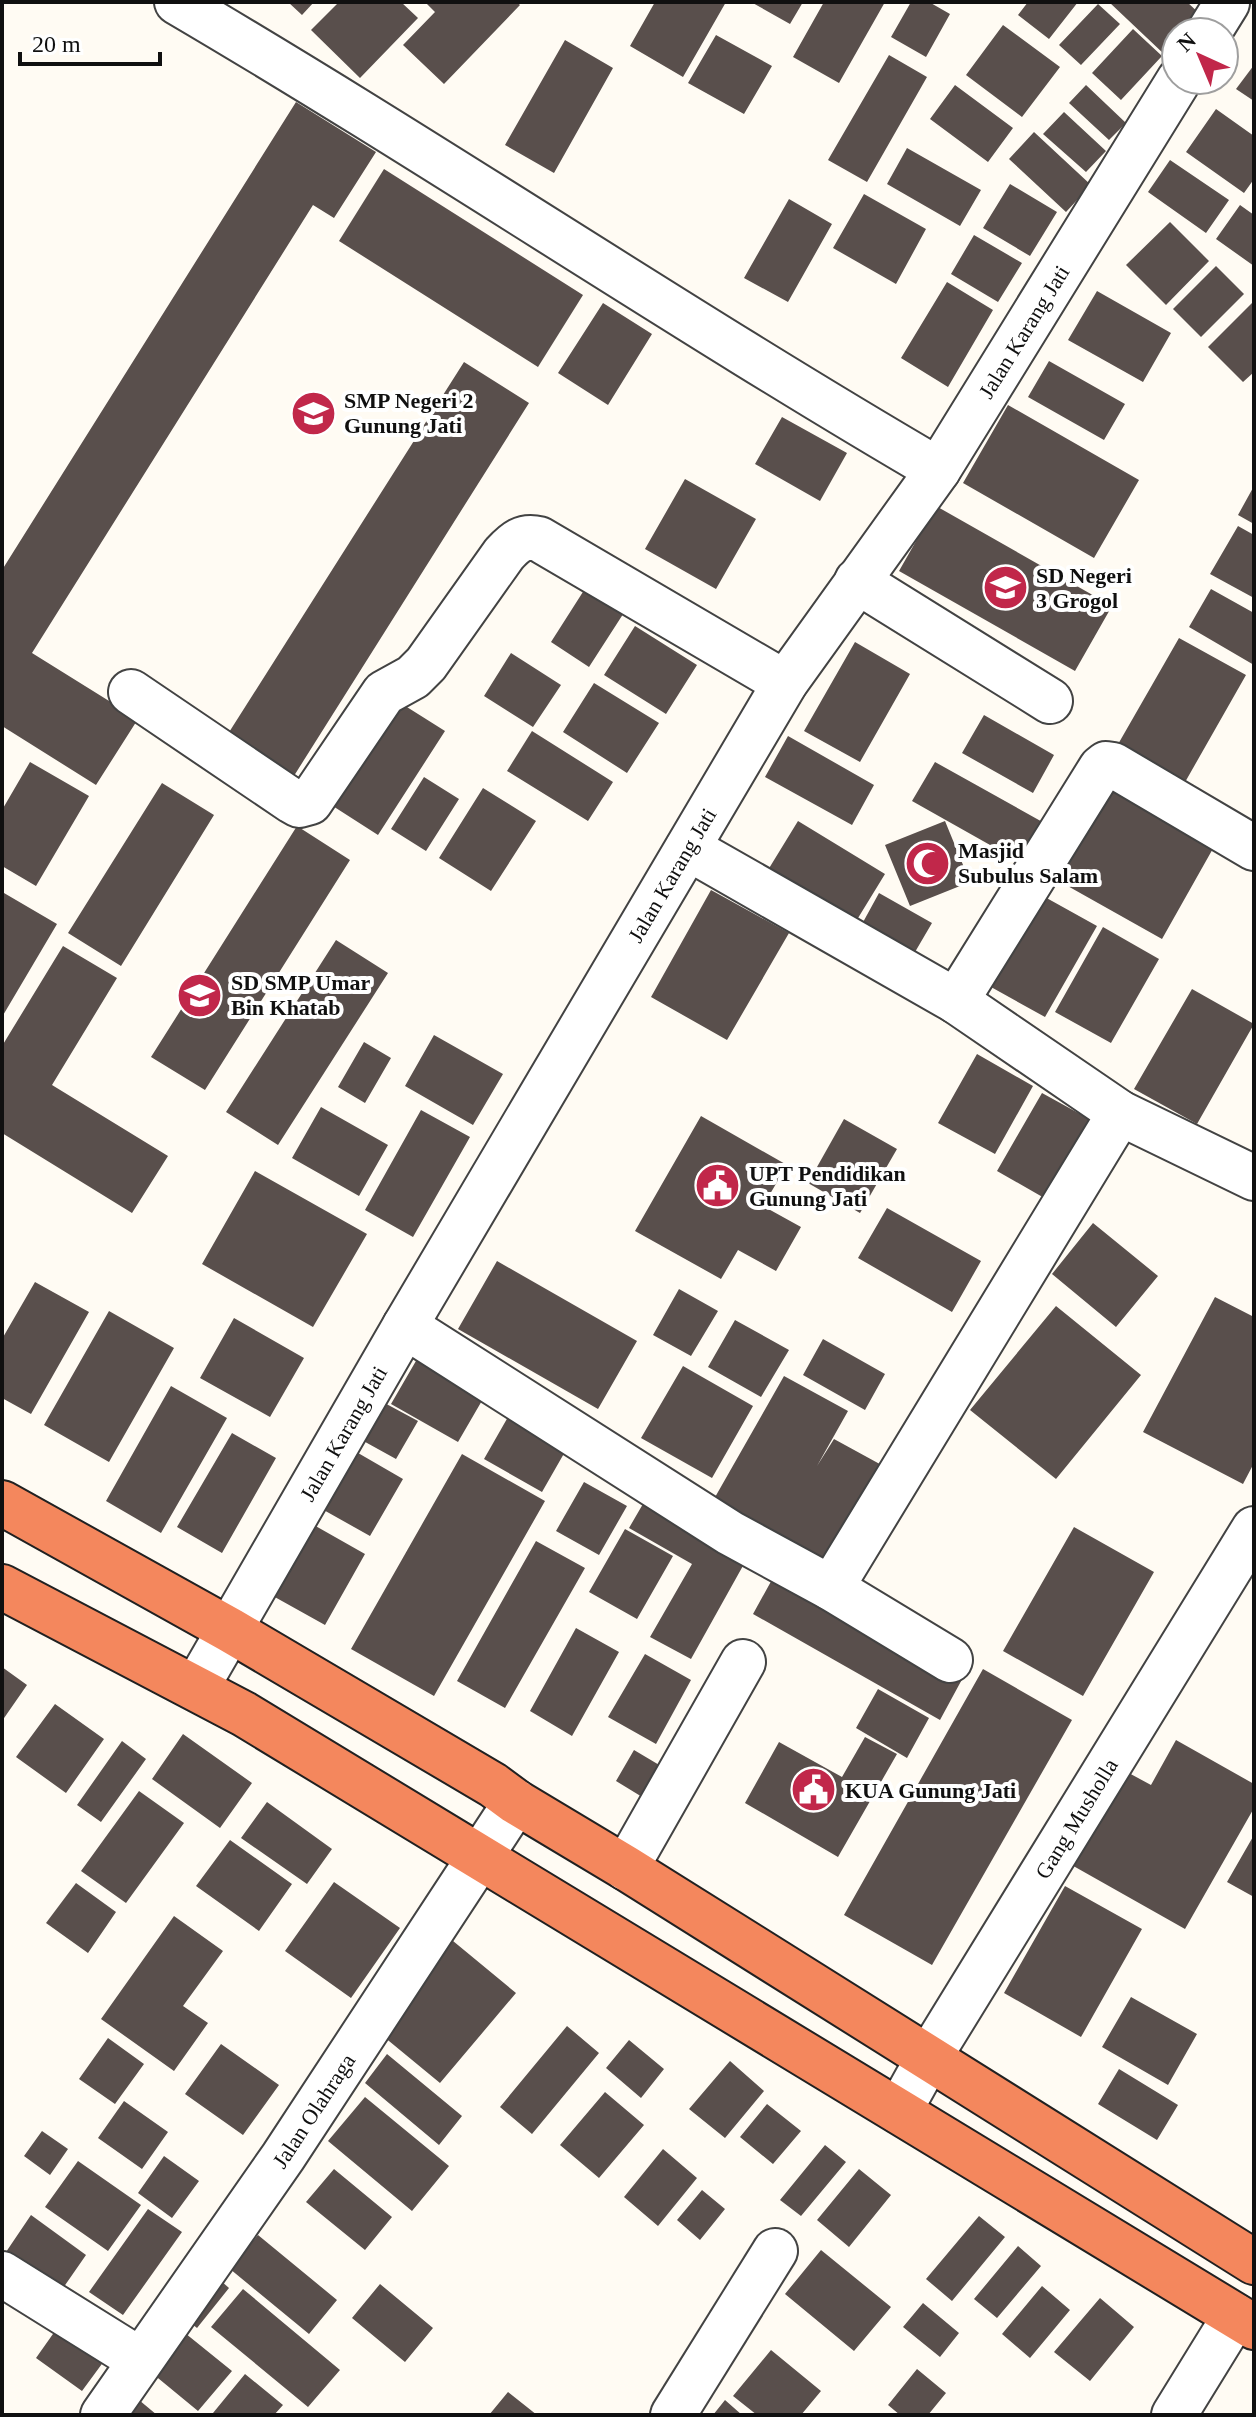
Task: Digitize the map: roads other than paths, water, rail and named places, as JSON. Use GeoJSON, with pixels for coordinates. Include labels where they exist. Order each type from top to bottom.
{"type":"FeatureCollection","features":[{"type":"Feature","properties":{"kind":"highway"},"geometry":{"type":"LineString","coordinates":[[2,1503],[230,1630],[493,1785],[1254,2262]]}},
{"type":"Feature","properties":{"kind":"highway"},"geometry":{"type":"LineString","coordinates":[[2,1587],[244,1714],[1245,2322]]}},
{"type":"Feature","properties":{"kind":"street"},"geometry":{"type":"LineString","coordinates":[[177,2],[297,72],[804,392],[938,470]]}},
{"type":"Feature","properties":{"kind":"street"},"geometry":{"type":"LineString","coordinates":[[1227,2],[1254,16]]}},
{"type":"Feature","properties":{"kind":"street","name":"Jalan Karang Jati"},"geometry":{"type":"LineString","coordinates":[[196,1688],[405,1326],[785,683],[938,470],[1169,96]]}},
{"type":"Feature","properties":{"kind":"street"},"geometry":{"type":"LineString","coordinates":[[131,692],[292,801],[299,805],[310,802],[384,693],[413,677],[426,664],[504,554],[521,539],[530,537],[539,539],[785,683]]}},
{"type":"Feature","properties":{"kind":"street"},"geometry":{"type":"LineString","coordinates":[[857,581],[1050,701]]}},
{"type":"Feature","properties":{"kind":"street"},"geometry":{"type":"LineString","coordinates":[[956,1001],[1106,764],[1113,765],[1254,848]]}},
{"type":"Feature","properties":{"kind":"street"},"geometry":{"type":"LineString","coordinates":[[688,848],[956,1001],[1120,1113],[1254,1178]]}},
{"type":"Feature","properties":{"kind":"street"},"geometry":{"type":"LineString","coordinates":[[831,1588],[1120,1113]]}},
{"type":"Feature","properties":{"kind":"street"},"geometry":{"type":"LineString","coordinates":[[405,1326],[730,1533],[831,1588],[950,1660]]}},
{"type":"Feature","properties":{"kind":"street","name":"Gang Musholla"},"geometry":{"type":"LineString","coordinates":[[899,2111],[928,2059],[1252,1537]]}},
{"type":"Feature","properties":{"kind":"street"},"geometry":{"type":"LineString","coordinates":[[626,1868],[743,1662]]}},
{"type":"Feature","properties":{"kind":"street","name":"Jalan Olahraga"},"geometry":{"type":"LineString","coordinates":[[103,2415],[283,2157],[516,1802]]}},
{"type":"Feature","properties":{"kind":"street"},"geometry":{"type":"LineString","coordinates":[[673,2415],[775,2251]]}},
{"type":"Feature","properties":{"kind":"street"},"geometry":{"type":"LineString","coordinates":[[2,2274],[140,2360]]}},
{"type":"Feature","properties":{"kind":"street"},"geometry":{"type":"LineString","coordinates":[[1174,2415],[1245,2322]]}},
{"type":"Feature","properties":{"kind":"place","name":"SMP Negeri 2 Gunung Jati"},"geometry":{"type":"Point","coordinates":[313,413]}},
{"type":"Feature","properties":{"kind":"place","name":"SD Negeri 3 Grogol"},"geometry":{"type":"Point","coordinates":[1005,588]}},
{"type":"Feature","properties":{"kind":"place","name":"Masjid Subulus Salam"},"geometry":{"type":"Point","coordinates":[927,863]}},
{"type":"Feature","properties":{"kind":"place","name":"SD SMP Umar Bin Khatab"},"geometry":{"type":"Point","coordinates":[200,995]}},
{"type":"Feature","properties":{"kind":"place","name":"UPT Pendidikan Gunung Jati"},"geometry":{"type":"Point","coordinates":[718,1186]}},
{"type":"Feature","properties":{"kind":"place","name":"KUA Gunung Jati"},"geometry":{"type":"Point","coordinates":[814,1790]}}]}
